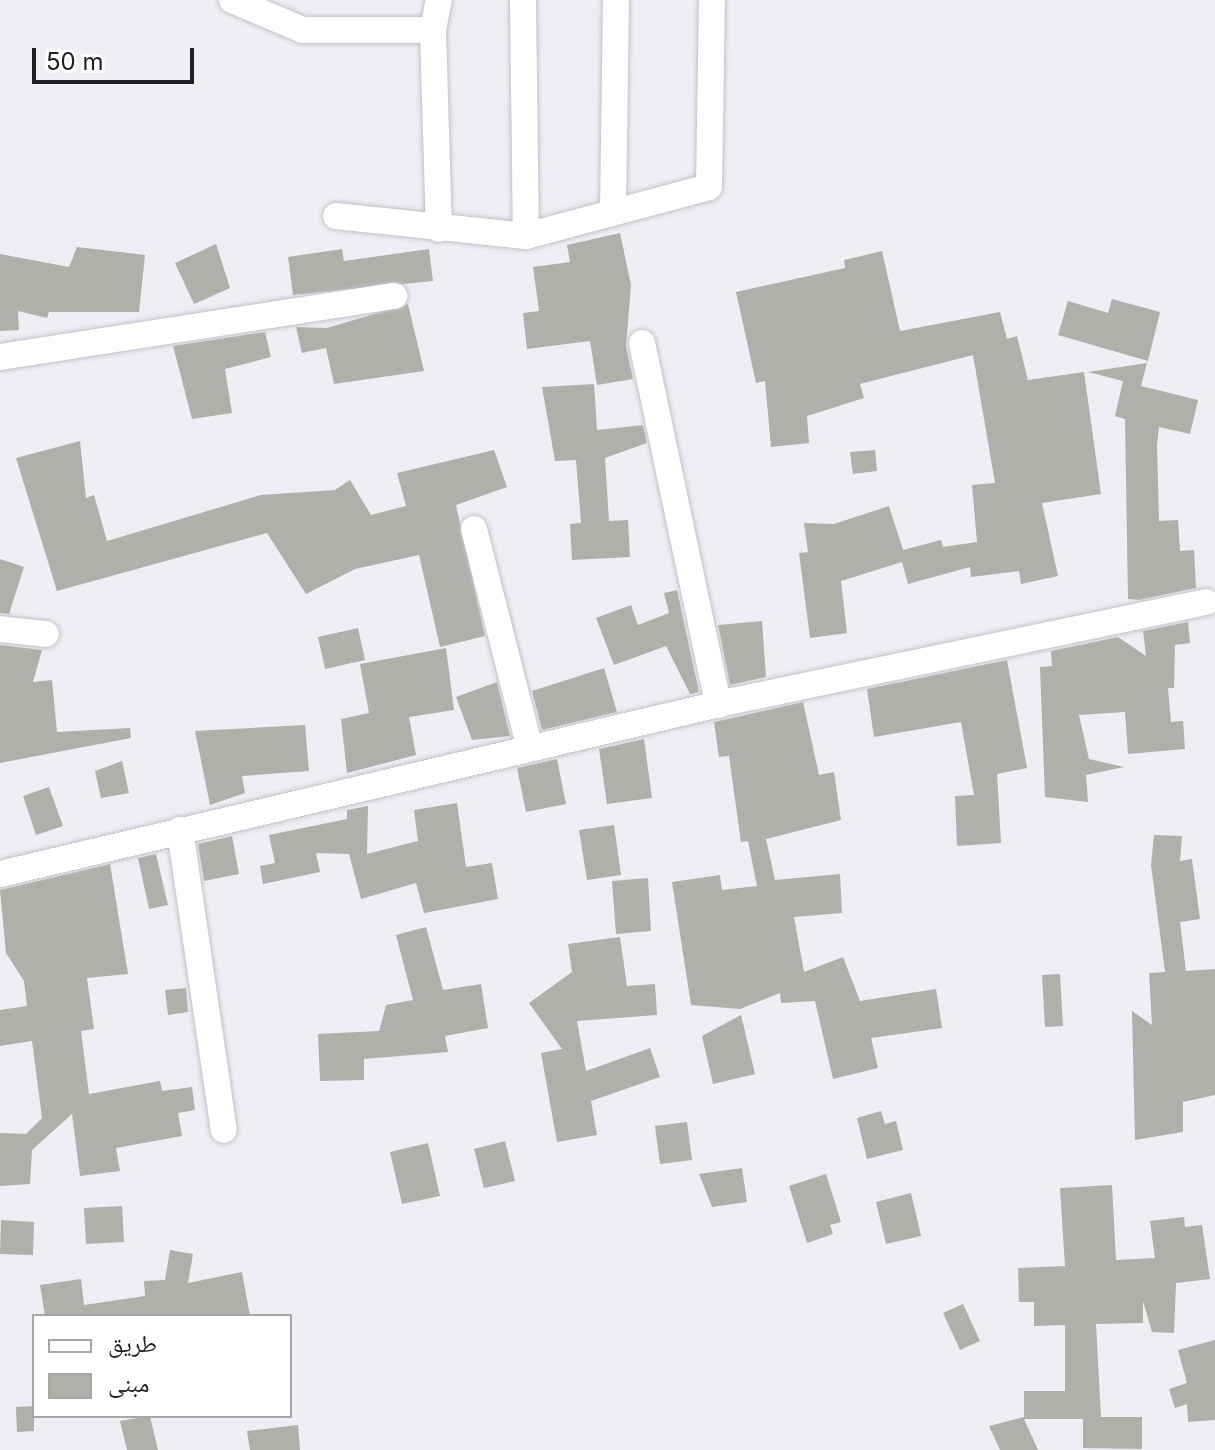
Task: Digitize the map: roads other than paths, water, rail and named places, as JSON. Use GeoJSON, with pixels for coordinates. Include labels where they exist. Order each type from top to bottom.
{"type":"FeatureCollection","features":[{"type":"Feature","properties":{"kind":"street"},"geometry":{"type":"LineString","coordinates":[[232,0],[303,30],[433,30]]}},
{"type":"Feature","properties":{"kind":"street"},"geometry":{"type":"LineString","coordinates":[[439,0],[433,30],[439,229]]}},
{"type":"Feature","properties":{"kind":"street"},"geometry":{"type":"LineString","coordinates":[[523,0],[526,236]]}},
{"type":"Feature","properties":{"kind":"street"},"geometry":{"type":"LineString","coordinates":[[613,212],[616,0]]}},
{"type":"Feature","properties":{"kind":"street"},"geometry":{"type":"LineString","coordinates":[[336,216],[526,236],[709,187],[712,0]]}},
{"type":"Feature","properties":{"kind":"street"},"geometry":{"type":"LineString","coordinates":[[0,357],[394,296]]}},
{"type":"Feature","properties":{"kind":"street"},"geometry":{"type":"LineString","coordinates":[[642,343],[718,705]]}},
{"type":"Feature","properties":{"kind":"street"},"geometry":{"type":"LineString","coordinates":[[474,529],[530,748]]}},
{"type":"Feature","properties":{"kind":"street"},"geometry":{"type":"LineString","coordinates":[[0,874],[718,705],[1206,602]]}},
{"type":"Feature","properties":{"kind":"street"},"geometry":{"type":"LineString","coordinates":[[0,629],[46,634]]}},
{"type":"Feature","properties":{"kind":"street"},"geometry":{"type":"LineString","coordinates":[[180,830],[224,1130]]}}]}
